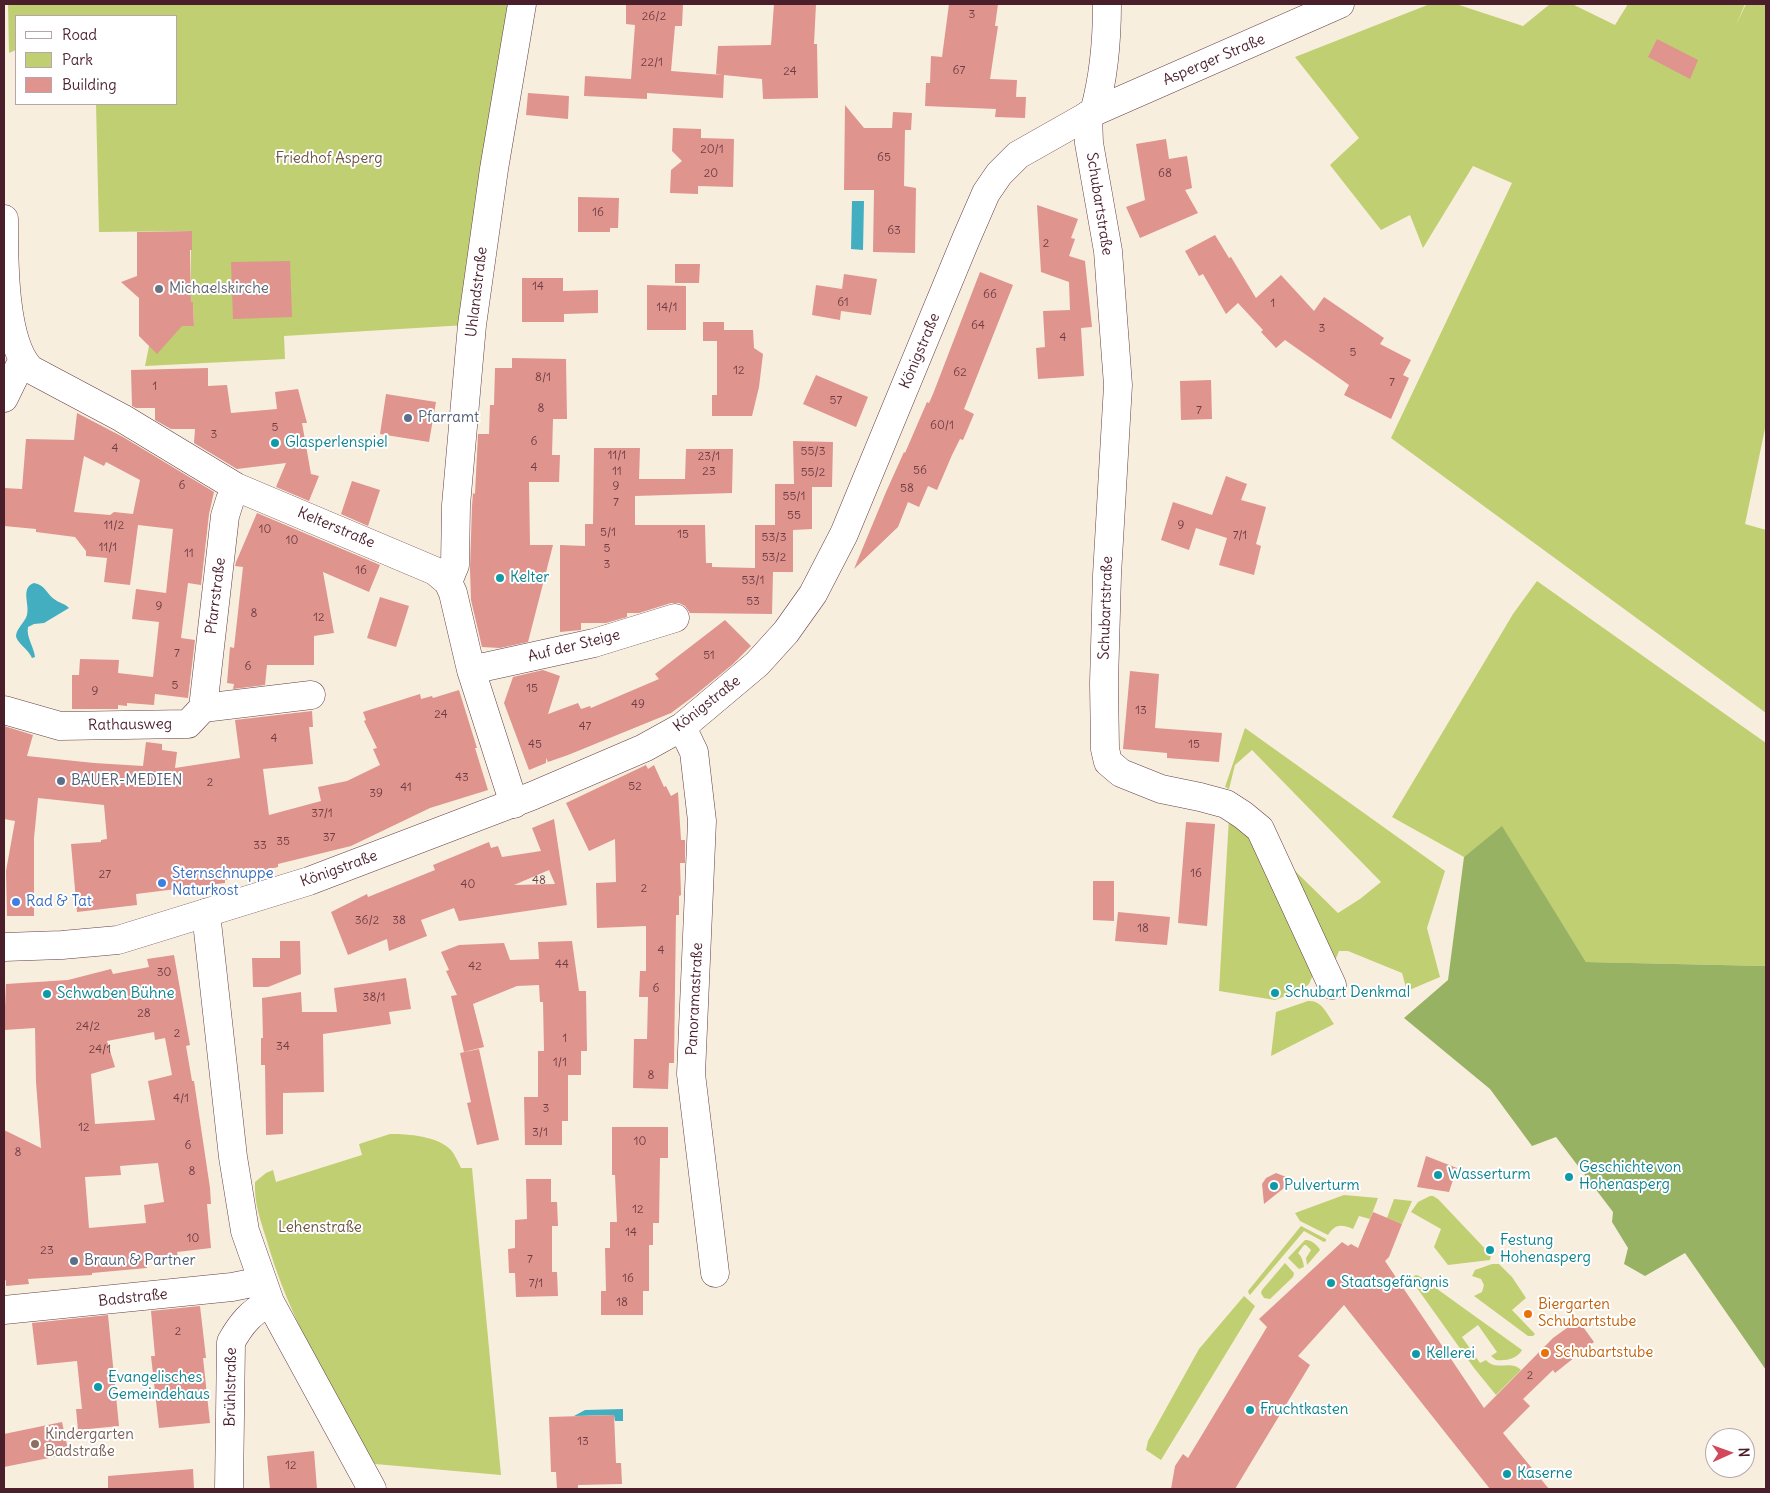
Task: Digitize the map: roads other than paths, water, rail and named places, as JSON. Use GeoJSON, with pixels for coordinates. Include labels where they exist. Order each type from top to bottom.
{"type":"FeatureCollection","features":[{"type":"Feature","properties":{"kind":"street","name":"Uhlandstraße"},"geometry":{"type":"LineString","coordinates":[[448,582],[455,565],[456,505],[472,325],[494,169],[522,4]]}},
{"type":"Feature","properties":{"kind":"street","name":"Schubartstraße"},"geometry":{"type":"LineString","coordinates":[[1107,4],[1107,27],[1101,87],[1091,113],[1089,143],[1108,251],[1118,385],[1104,675],[1105,749],[1108,762],[1121,773],[1161,789],[1226,804],[1244,815],[1260,829],[1332,985]]}},
{"type":"Feature","properties":{"kind":"street","name":"Asperger Straße"},"geometry":{"type":"LineString","coordinates":[[1091,113],[1340,4]]}},
{"type":"Feature","properties":{"kind":"street","name":"Königstraße"},"geometry":{"type":"LineString","coordinates":[[4,946],[62,945],[118,940],[309,881],[514,804],[635,752],[682,727],[756,664],[786,632],[817,587],[844,534],[966,239],[990,187],[999,174],[1018,155],[1091,113]]}},
{"type":"Feature","properties":{"kind":"street"},"geometry":{"type":"LineString","coordinates":[[4,219],[4,276],[17,349],[22,361],[4,398]]}},
{"type":"Feature","properties":{"kind":"street","name":"Kelterstraße"},"geometry":{"type":"LineString","coordinates":[[22,361],[38,375],[122,418],[236,487],[435,571],[448,582]]}},
{"type":"Feature","properties":{"kind":"street","name":"Pfarrstraße"},"geometry":{"type":"LineString","coordinates":[[203,708],[225,516],[236,487]]}},
{"type":"Feature","properties":{"kind":"street"},"geometry":{"type":"LineString","coordinates":[[448,582],[453,592],[472,670],[514,804]]}},
{"type":"Feature","properties":{"kind":"street","name":"Auf der Steige"},"geometry":{"type":"LineString","coordinates":[[472,670],[604,640],[675,618]]}},
{"type":"Feature","properties":{"kind":"street"},"geometry":{"type":"LineString","coordinates":[[203,708],[311,695]]}},
{"type":"Feature","properties":{"kind":"street","name":"Rathausweg"},"geometry":{"type":"LineString","coordinates":[[4,710],[60,726],[188,724],[203,708]]}},
{"type":"Feature","properties":{"kind":"street","name":"Panoramastraße"},"geometry":{"type":"LineString","coordinates":[[682,727],[694,752],[702,821],[691,1074],[714,1273]]}},
{"type":"Feature","properties":{"kind":"street"},"geometry":{"type":"LineString","coordinates":[[206,913],[233,1157],[245,1231],[266,1292],[372,1489]]}},
{"type":"Feature","properties":{"kind":"street","name":"Badstraße"},"geometry":{"type":"LineString","coordinates":[[4,1310],[232,1287],[266,1292]]}},
{"type":"Feature","properties":{"kind":"street","name":"Brühlstraße"},"geometry":{"type":"LineString","coordinates":[[229,1489],[231,1342],[242,1323],[257,1308],[266,1292]]}},
{"type":"Feature","properties":{"kind":"water"},"geometry":{"type":"Polygon","coordinates":[[[852,201],[864,201],[863,250],[851,249],[852,201]]]}},
{"type":"Feature","properties":{"kind":"water"},"geometry":{"type":"Polygon","coordinates":[[[34,583],[43,587],[51,597],[69,608],[44,623],[28,627],[28,634],[35,657],[32,658],[16,636],[28,611],[27,589],[34,583]]]}},
{"type":"Feature","properties":{"kind":"water"},"geometry":{"type":"Polygon","coordinates":[[[623,1409],[623,1421],[615,1421],[614,1415],[574,1416],[585,1410],[623,1409]]]}},
{"type":"Feature","properties":{"kind":"place","name":"Michaelskirche"},"geometry":{"type":"Point","coordinates":[159,289]}},
{"type":"Feature","properties":{"kind":"place","name":"Pfarramt"},"geometry":{"type":"Point","coordinates":[408,418]}},
{"type":"Feature","properties":{"kind":"place","name":"Glasperlenspiel"},"geometry":{"type":"Point","coordinates":[275,443]}},
{"type":"Feature","properties":{"kind":"place","name":"Kelter"},"geometry":{"type":"Point","coordinates":[500,578]}},
{"type":"Feature","properties":{"kind":"place","name":"BAUER-MEDIEN"},"geometry":{"type":"Point","coordinates":[61,781]}},
{"type":"Feature","properties":{"kind":"place","name":"Sternschnuppe Naturkost"},"geometry":{"type":"Point","coordinates":[162,883]}},
{"type":"Feature","properties":{"kind":"place","name":"Rad & Tat"},"geometry":{"type":"Point","coordinates":[16,902]}},
{"type":"Feature","properties":{"kind":"place","name":"Schubart Denkmal"},"geometry":{"type":"Point","coordinates":[1275,993]}},
{"type":"Feature","properties":{"kind":"place","name":"Schwaben Bühne"},"geometry":{"type":"Point","coordinates":[47,994]}},
{"type":"Feature","properties":{"kind":"place","name":"Wasserturm"},"geometry":{"type":"Point","coordinates":[1438,1175]}},
{"type":"Feature","properties":{"kind":"place","name":"Geschichte von Hohenasperg"},"geometry":{"type":"Point","coordinates":[1569,1177]}},
{"type":"Feature","properties":{"kind":"place","name":"Pulverturm"},"geometry":{"type":"Point","coordinates":[1274,1186]}},
{"type":"Feature","properties":{"kind":"place","name":"Festung Hohenasperg"},"geometry":{"type":"Point","coordinates":[1490,1250]}},
{"type":"Feature","properties":{"kind":"place","name":"Braun & Partner"},"geometry":{"type":"Point","coordinates":[74,1261]}},
{"type":"Feature","properties":{"kind":"place","name":"Staatsgefängnis"},"geometry":{"type":"Point","coordinates":[1331,1283]}},
{"type":"Feature","properties":{"kind":"place","name":"Biergarten Schubartstube"},"geometry":{"type":"Point","coordinates":[1528,1314]}},
{"type":"Feature","properties":{"kind":"place","name":"Schubartstube"},"geometry":{"type":"Point","coordinates":[1545,1353]}},
{"type":"Feature","properties":{"kind":"place","name":"Kellerei"},"geometry":{"type":"Point","coordinates":[1416,1354]}},
{"type":"Feature","properties":{"kind":"place","name":"Evangelisches Gemeindehaus"},"geometry":{"type":"Point","coordinates":[98,1387]}},
{"type":"Feature","properties":{"kind":"place","name":"Fruchtkasten"},"geometry":{"type":"Point","coordinates":[1250,1410]}},
{"type":"Feature","properties":{"kind":"place","name":"Kindergarten Badstraße"},"geometry":{"type":"Point","coordinates":[35,1444]}},
{"type":"Feature","properties":{"kind":"place","name":"Kaserne"},"geometry":{"type":"Point","coordinates":[1507,1474]}},
{"type":"Feature","properties":{"kind":"park label","name":"Friedhof Asperg"},"geometry":{"type":"Point","coordinates":[329,159]}},
{"type":"Feature","properties":{"kind":"park label","name":"Lehenstraße"},"geometry":{"type":"Point","coordinates":[320,1228]}}]}
